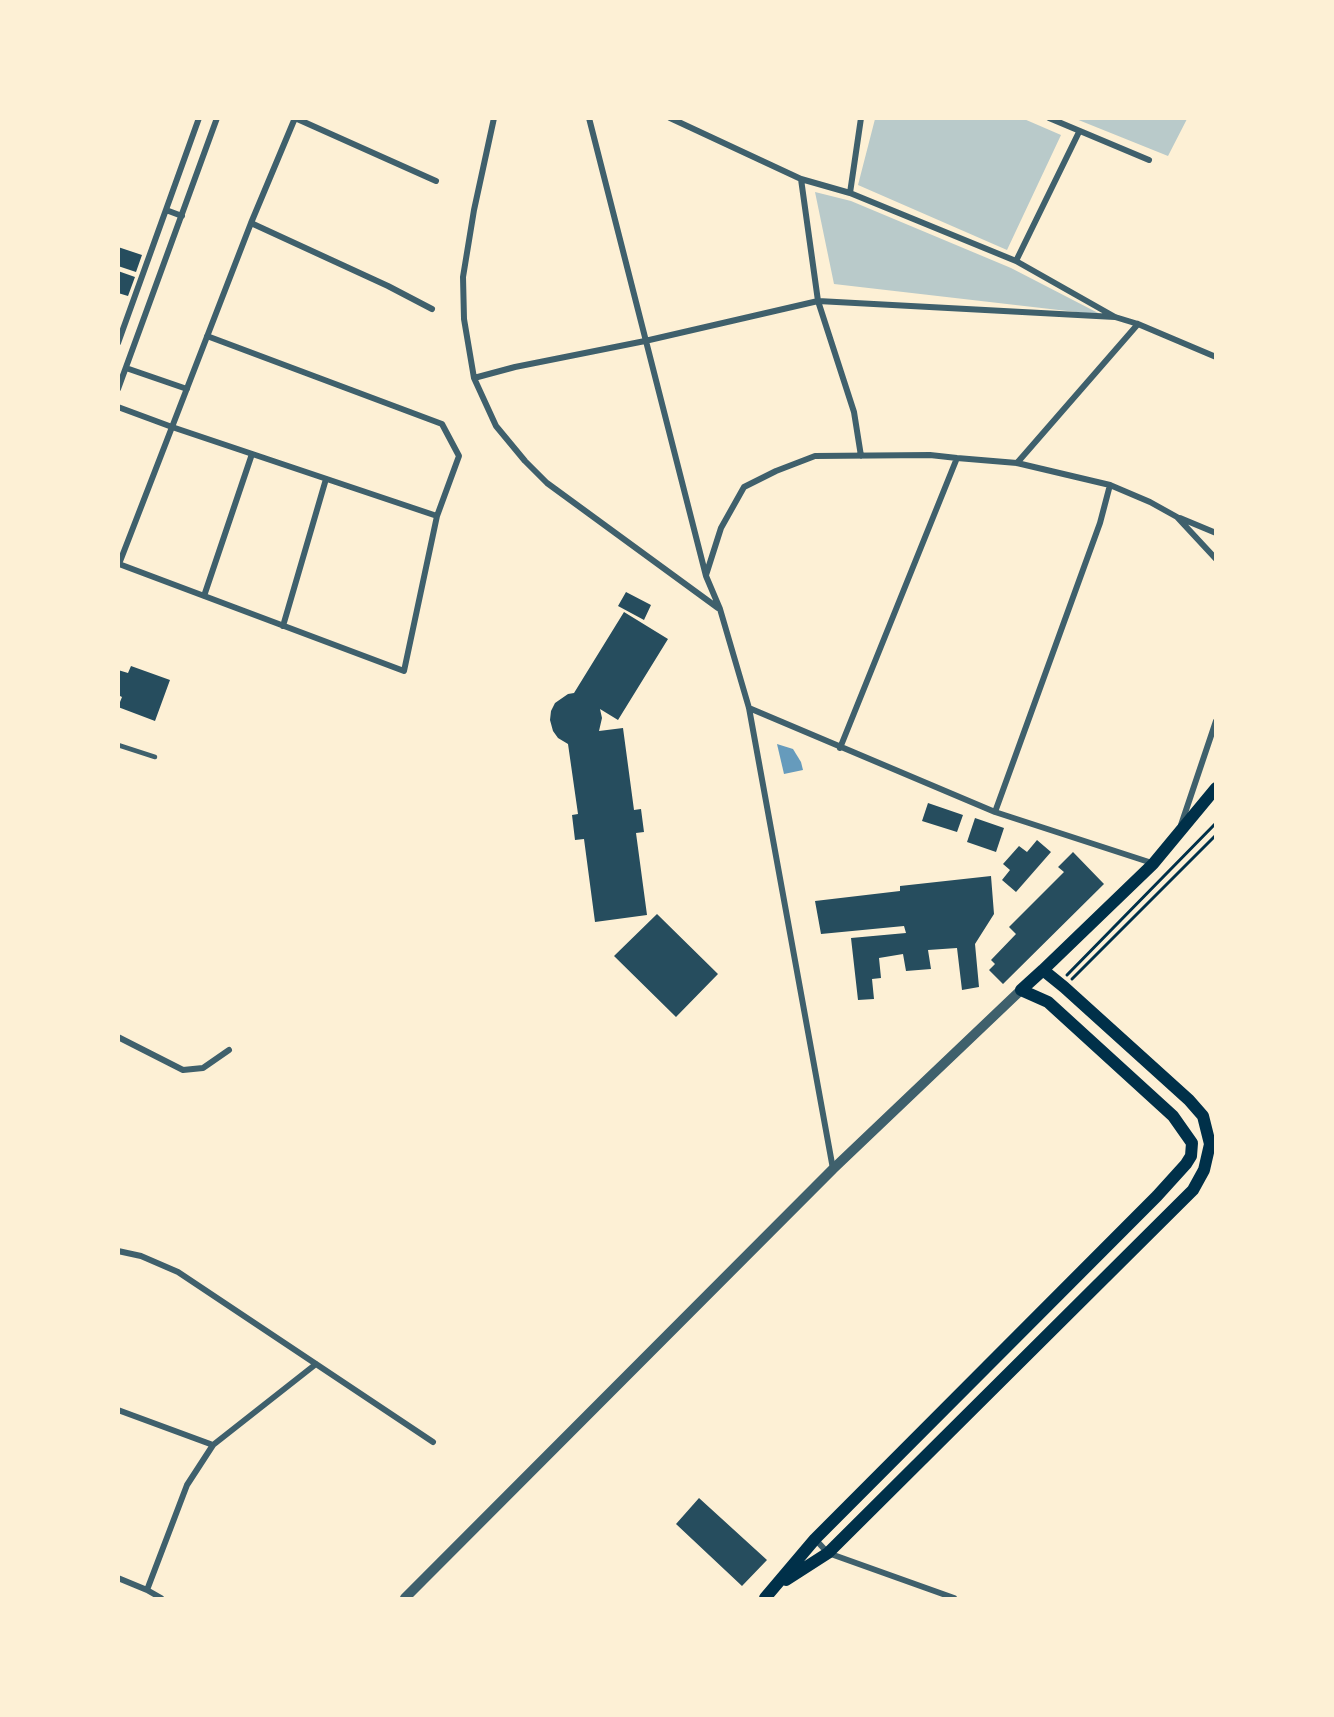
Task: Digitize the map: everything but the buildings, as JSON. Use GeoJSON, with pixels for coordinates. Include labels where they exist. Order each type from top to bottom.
{"type":"FeatureCollection","features":[{"type":"Feature","properties":{"kind":"main road"},"geometry":{"type":"LineString","coordinates":[[765,1599],[815,1539],[1157,1196],[1191,1156],[1192,1143],[1173,1116],[1048,1002],[1021,990],[1153,864],[1215,788]]}},
{"type":"Feature","properties":{"kind":"main road"},"geometry":{"type":"LineString","coordinates":[[778,1585],[828,1553],[1193,1190],[1204,1170],[1210,1144],[1203,1116],[1189,1100],[1043,970]]}},
{"type":"Feature","properties":{"kind":"street"},"geometry":{"type":"LineString","coordinates":[[118,343],[199,118]]}},
{"type":"Feature","properties":{"kind":"street"},"geometry":{"type":"LineString","coordinates":[[118,389],[217,118]]}},
{"type":"Feature","properties":{"kind":"street"},"geometry":{"type":"LineString","coordinates":[[207,336],[442,424],[459,456],[437,516],[404,671],[119,564],[207,336],[251,223],[295,118],[436,181]]}},
{"type":"Feature","properties":{"kind":"street"},"geometry":{"type":"LineString","coordinates":[[494,118],[474,210],[463,277],[464,319],[474,378],[496,426],[547,483],[720,609]]}},
{"type":"Feature","properties":{"kind":"street"},"geometry":{"type":"LineString","coordinates":[[590,118],[706,576],[720,609],[749,708],[833,1169]]}},
{"type":"Feature","properties":{"kind":"street"},"geometry":{"type":"LineString","coordinates":[[670,118],[801,179],[850,193],[1016,261],[1115,317],[1138,324],[1215,357]]}},
{"type":"Feature","properties":{"kind":"street"},"geometry":{"type":"LineString","coordinates":[[850,193],[861,118]]}},
{"type":"Feature","properties":{"kind":"street"},"geometry":{"type":"LineString","coordinates":[[1049,118],[1149,160]]}},
{"type":"Feature","properties":{"kind":"street"},"geometry":{"type":"LineString","coordinates":[[1016,261],[1079,132]]}},
{"type":"Feature","properties":{"kind":"street"},"geometry":{"type":"LineString","coordinates":[[801,179],[818,301],[854,412],[861,456]]}},
{"type":"Feature","properties":{"kind":"street"},"geometry":{"type":"LineString","coordinates":[[166,210],[182,216]]}},
{"type":"Feature","properties":{"kind":"street"},"geometry":{"type":"LineString","coordinates":[[251,223],[388,286],[432,309]]}},
{"type":"Feature","properties":{"kind":"street"},"geometry":{"type":"LineString","coordinates":[[474,378],[818,301],[1115,317]]}},
{"type":"Feature","properties":{"kind":"street"},"geometry":{"type":"LineString","coordinates":[[1017,463],[1138,324]]}},
{"type":"Feature","properties":{"kind":"street"},"geometry":{"type":"LineString","coordinates":[[126,368],[187,389]]}},
{"type":"Feature","properties":{"kind":"street"},"geometry":{"type":"LineString","coordinates":[[118,407],[437,516]]}},
{"type":"Feature","properties":{"kind":"street"},"geometry":{"type":"LineString","coordinates":[[204,596],[252,454]]}},
{"type":"Feature","properties":{"kind":"street"},"geometry":{"type":"LineString","coordinates":[[706,576],[721,528],[744,487],[776,471],[815,456],[930,455],[1017,463],[1110,485],[1215,533]]}},
{"type":"Feature","properties":{"kind":"street"},"geometry":{"type":"LineString","coordinates":[[840,748],[957,458]]}},
{"type":"Feature","properties":{"kind":"street"},"geometry":{"type":"LineString","coordinates":[[283,626],[326,479]]}},
{"type":"Feature","properties":{"kind":"street"},"geometry":{"type":"LineString","coordinates":[[995,812],[1100,523],[1110,485]]}},
{"type":"Feature","properties":{"kind":"street"},"geometry":{"type":"LineString","coordinates":[[1177,517],[1215,559]]}},
{"type":"Feature","properties":{"kind":"street"},"geometry":{"type":"LineString","coordinates":[[749,708],[995,812],[1153,864]]}},
{"type":"Feature","properties":{"kind":"street"},"geometry":{"type":"LineString","coordinates":[[1178,833],[1215,721]]}},
{"type":"Feature","properties":{"kind":"street"},"geometry":{"type":"LineString","coordinates":[[405,1599],[833,1169],[1021,990]]}},
{"type":"Feature","properties":{"kind":"street"},"geometry":{"type":"LineString","coordinates":[[118,1037],[183,1070],[202,1068],[229,1050]]}},
{"type":"Feature","properties":{"kind":"street"},"geometry":{"type":"LineString","coordinates":[[118,1251],[141,1256],[178,1272],[433,1442]]}},
{"type":"Feature","properties":{"kind":"street"},"geometry":{"type":"LineString","coordinates":[[147,1590],[187,1485],[213,1445],[316,1364]]}},
{"type":"Feature","properties":{"kind":"street"},"geometry":{"type":"LineString","coordinates":[[118,1410],[213,1445]]}},
{"type":"Feature","properties":{"kind":"street"},"geometry":{"type":"LineString","coordinates":[[815,1539],[828,1553],[954,1599]]}},
{"type":"Feature","properties":{"kind":"street"},"geometry":{"type":"LineString","coordinates":[[118,1578],[160,1598]]}},
{"type":"Feature","properties":{"kind":"lane"},"geometry":{"type":"LineString","coordinates":[[118,745],[155,757]]}},
{"type":"Feature","properties":{"kind":"path"},"geometry":{"type":"LineString","coordinates":[[1062,985],[1215,823]]}},
{"type":"Feature","properties":{"kind":"path"},"geometry":{"type":"LineString","coordinates":[[1062,985],[1215,835]]}},
{"type":"Feature","properties":{"kind":"shaded area"},"geometry":{"type":"Polygon","coordinates":[[[1187,118],[1168,156],[1076,119],[1187,118]]]}},
{"type":"Feature","properties":{"kind":"shaded area"},"geometry":{"type":"Polygon","coordinates":[[[875,119],[1024,119],[1061,135],[1007,250],[858,185],[875,119]]]}},
{"type":"Feature","properties":{"kind":"shaded area"},"geometry":{"type":"Polygon","coordinates":[[[815,192],[851,201],[1011,268],[1102,315],[834,284],[815,192]]]}},
{"type":"Feature","properties":{"kind":"water"},"geometry":{"type":"Polygon","coordinates":[[[777,744],[793,749],[803,770],[784,774],[777,744]]]}}]}
